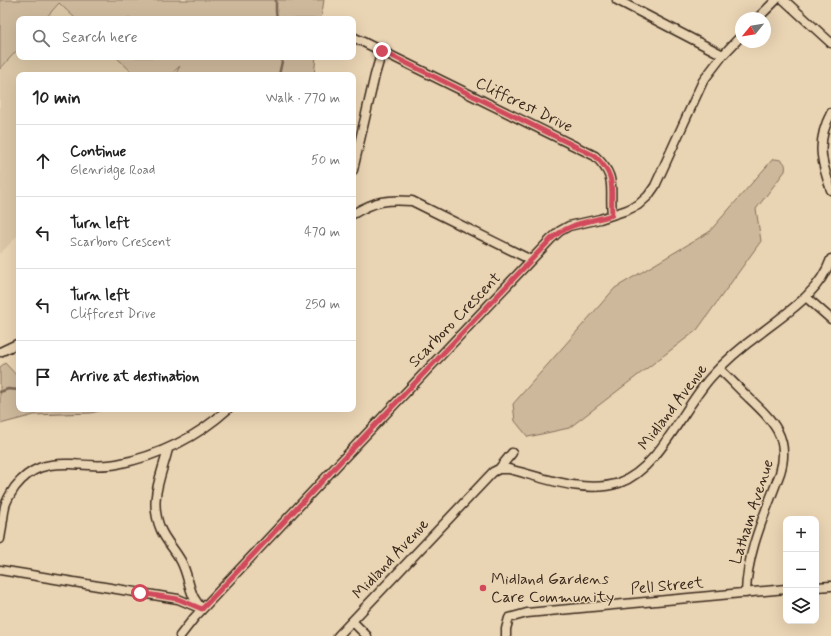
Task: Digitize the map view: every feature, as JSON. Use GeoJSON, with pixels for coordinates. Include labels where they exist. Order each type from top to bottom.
{"type":"FeatureCollection","features":[{"type":"Feature","properties":{"kind":"street"},"geometry":{"type":"LineString","coordinates":[[617,0],[722,55]]}},
{"type":"Feature","properties":{"kind":"street"},"geometry":{"type":"LineString","coordinates":[[764,12],[776,0]]}},
{"type":"Feature","properties":{"kind":"street"},"geometry":{"type":"LineString","coordinates":[[784,0],[831,43]]}},
{"type":"Feature","properties":{"kind":"street","name":"Cliffcrest Drive"},"geometry":{"type":"LineString","coordinates":[[356,38],[595,156],[610,175],[612,186],[612,215]]}},
{"type":"Feature","properties":{"kind":"street","name":"Scarboro Crescent"},"geometry":{"type":"LineString","coordinates":[[180,636],[202,609],[560,231],[576,224],[627,210],[638,205],[648,196],[655,186],[703,81],[722,55],[735,42]]}},
{"type":"Feature","properties":{"kind":"street"},"geometry":{"type":"LineString","coordinates":[[356,157],[382,51]]}},
{"type":"Feature","properties":{"kind":"street"},"geometry":{"type":"LineString","coordinates":[[831,113],[825,126],[821,148],[821,160],[831,190]]}},
{"type":"Feature","properties":{"kind":"street"},"geometry":{"type":"LineString","coordinates":[[356,212],[364,207],[378,202],[392,200],[412,201],[531,260]]}},
{"type":"Feature","properties":{"kind":"street","name":"Midland Avenue"},"geometry":{"type":"LineString","coordinates":[[338,636],[493,472],[500,469],[509,469],[582,487],[602,487],[624,480],[636,474],[652,459],[701,389],[718,369],[806,297],[820,281],[831,259]]}},
{"type":"Feature","properties":{"kind":"street"},"geometry":{"type":"LineString","coordinates":[[806,297],[831,319]]}},
{"type":"Feature","properties":{"kind":"street"},"geometry":{"type":"LineString","coordinates":[[0,352],[16,345]]}},
{"type":"Feature","properties":{"kind":"street","name":"Latham Avenue"},"geometry":{"type":"LineString","coordinates":[[718,369],[764,412],[774,424],[781,437],[784,448],[784,462],[754,541],[749,560],[746,575],[746,593]]}},
{"type":"Feature","properties":{"kind":"street"},"geometry":{"type":"LineString","coordinates":[[0,539],[6,505],[11,493],[27,474],[34,470],[42,466],[58,464],[90,466],[116,464],[141,458],[168,449],[224,412]]}},
{"type":"Feature","properties":{"kind":"street"},"geometry":{"type":"LineString","coordinates":[[168,449],[156,489],[154,501],[156,514],[161,530],[180,560],[194,597],[202,609]]}},
{"type":"Feature","properties":{"kind":"street","name":"Midland Avenue"},"geometry":{"type":"LineString","coordinates":[[500,469],[512,453]]}},
{"type":"Feature","properties":{"kind":"street"},"geometry":{"type":"LineString","coordinates":[[0,570],[178,599],[202,609]]}},
{"type":"Feature","properties":{"kind":"street"},"geometry":{"type":"LineString","coordinates":[[819,587],[831,586]]}},
{"type":"Feature","properties":{"kind":"street","name":"Pell Street"},"geometry":{"type":"LineString","coordinates":[[506,636],[509,618],[527,613],[783,589]]}},
{"type":"Feature","properties":{"kind":"street"},"geometry":{"type":"LineString","coordinates":[[352,621],[368,636]]}},
{"type":"Feature","properties":{"kind":"shaded area"},"geometry":{"type":"Polygon","coordinates":[[[0,0],[324,0],[321,16],[73,16],[59,3],[48,16],[16,16],[16,51],[0,69],[0,0]]]}},
{"type":"Feature","properties":{"kind":"shaded area"},"geometry":{"type":"Polygon","coordinates":[[[59,3],[73,16],[48,16],[59,3]]]}},
{"type":"Feature","properties":{"kind":"shaded area"},"geometry":{"type":"Polygon","coordinates":[[[16,51],[16,60],[119,60],[132,72],[16,72],[16,237],[0,254],[0,69],[16,51]]]}},
{"type":"Feature","properties":{"kind":"shaded area"},"geometry":{"type":"Polygon","coordinates":[[[119,60],[316,60],[314,72],[177,72],[180,66],[173,72],[132,72],[119,60]]]}},
{"type":"Feature","properties":{"kind":"shaded area"},"geometry":{"type":"Polygon","coordinates":[[[773,159],[784,163],[785,171],[756,209],[761,241],[697,330],[569,428],[528,437],[515,421],[513,404],[615,288],[709,232],[773,159]]]}},
{"type":"Feature","properties":{"kind":"shaded area"},"geometry":{"type":"Polygon","coordinates":[[[5,363],[16,375],[16,412],[95,412],[34,415],[0,424],[0,367],[5,363]]]}},
{"type":"Feature","properties":{"kind":"waterway"},"geometry":{"type":"LineString","coordinates":[[276,0],[277,16]]}},
{"type":"Feature","properties":{"kind":"waterway"},"geometry":{"type":"LineString","coordinates":[[280,72],[282,60]]}},
{"type":"Feature","properties":{"kind":"waterway"},"geometry":{"type":"LineString","coordinates":[[0,392],[8,389],[16,390]]}},
{"type":"Feature","properties":{"kind":"place","name":"Midland Gardens Care Community"},"geometry":{"type":"Point","coordinates":[483,588]}},
{"type":"Feature","properties":{"kind":"route"},"geometry":{"type":"LineString","coordinates":[[140,593],[178,599],[202,609],[551,239],[560,231],[569,226],[612,215],[612,186],[610,175],[595,156],[382,51]]}}]}
